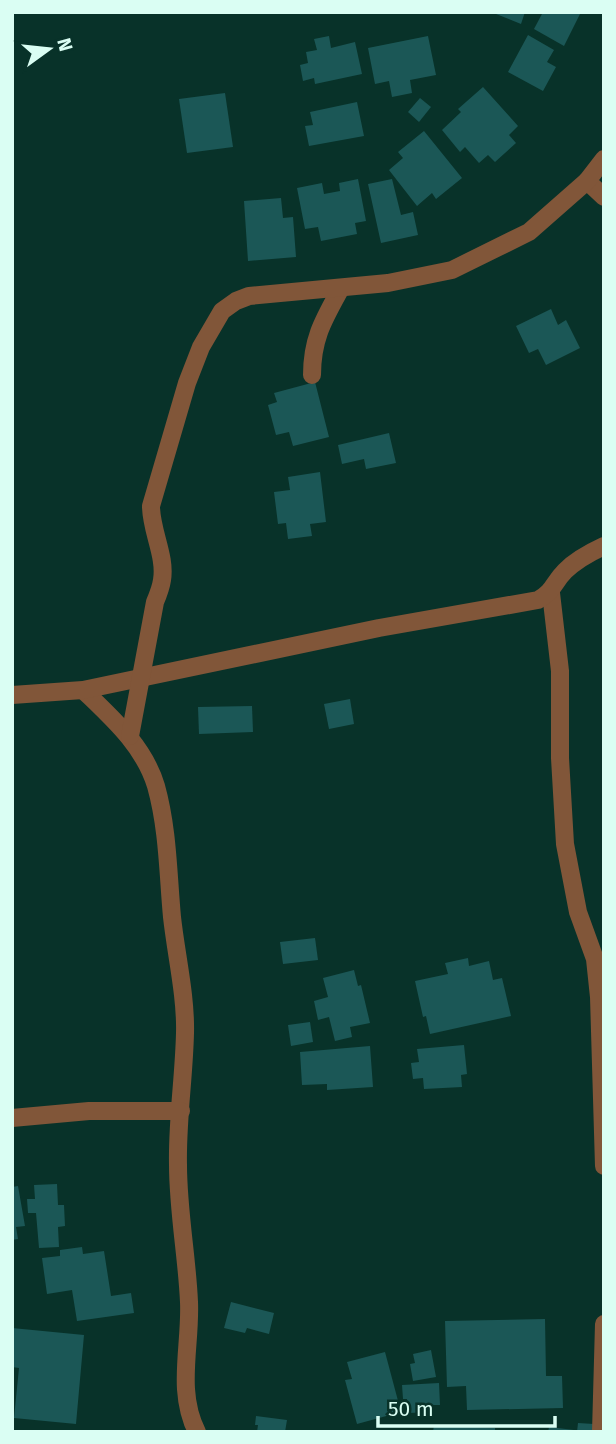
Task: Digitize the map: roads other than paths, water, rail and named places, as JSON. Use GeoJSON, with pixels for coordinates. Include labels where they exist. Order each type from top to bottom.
{"type":"FeatureCollection","features":[{"type":"Feature","properties":{"kind":"street"},"geometry":{"type":"LineString","coordinates":[[130,736],[155,602],[162,581],[151,506],[187,383],[201,347],[222,311],[236,301],[267,294],[317,292],[388,283],[452,270],[529,232],[587,181],[604,159]]}},
{"type":"Feature","properties":{"kind":"street"},"geometry":{"type":"LineString","coordinates":[[587,181],[604,197]]}},
{"type":"Feature","properties":{"kind":"street"},"geometry":{"type":"LineString","coordinates":[[312,375],[314,343],[319,327],[341,288]]}},
{"type":"Feature","properties":{"kind":"street"},"geometry":{"type":"LineString","coordinates":[[12,695],[83,690],[441,616],[538,600],[551,593],[565,571],[592,551],[604,546]]}},
{"type":"Feature","properties":{"kind":"street"},"geometry":{"type":"LineString","coordinates":[[551,593],[560,671],[560,758],[565,844],[578,912],[599,958],[604,1166]]}},
{"type":"Feature","properties":{"kind":"street"},"geometry":{"type":"LineString","coordinates":[[83,690],[130,736],[155,784],[166,840],[185,1030],[179,1187],[190,1331],[184,1384],[190,1417],[197,1432]]}},
{"type":"Feature","properties":{"kind":"street"},"geometry":{"type":"LineString","coordinates":[[12,1118],[126,1110],[181,1111]]}},
{"type":"Feature","properties":{"kind":"street"},"geometry":{"type":"LineString","coordinates":[[601,1432],[604,1324]]}}]}
